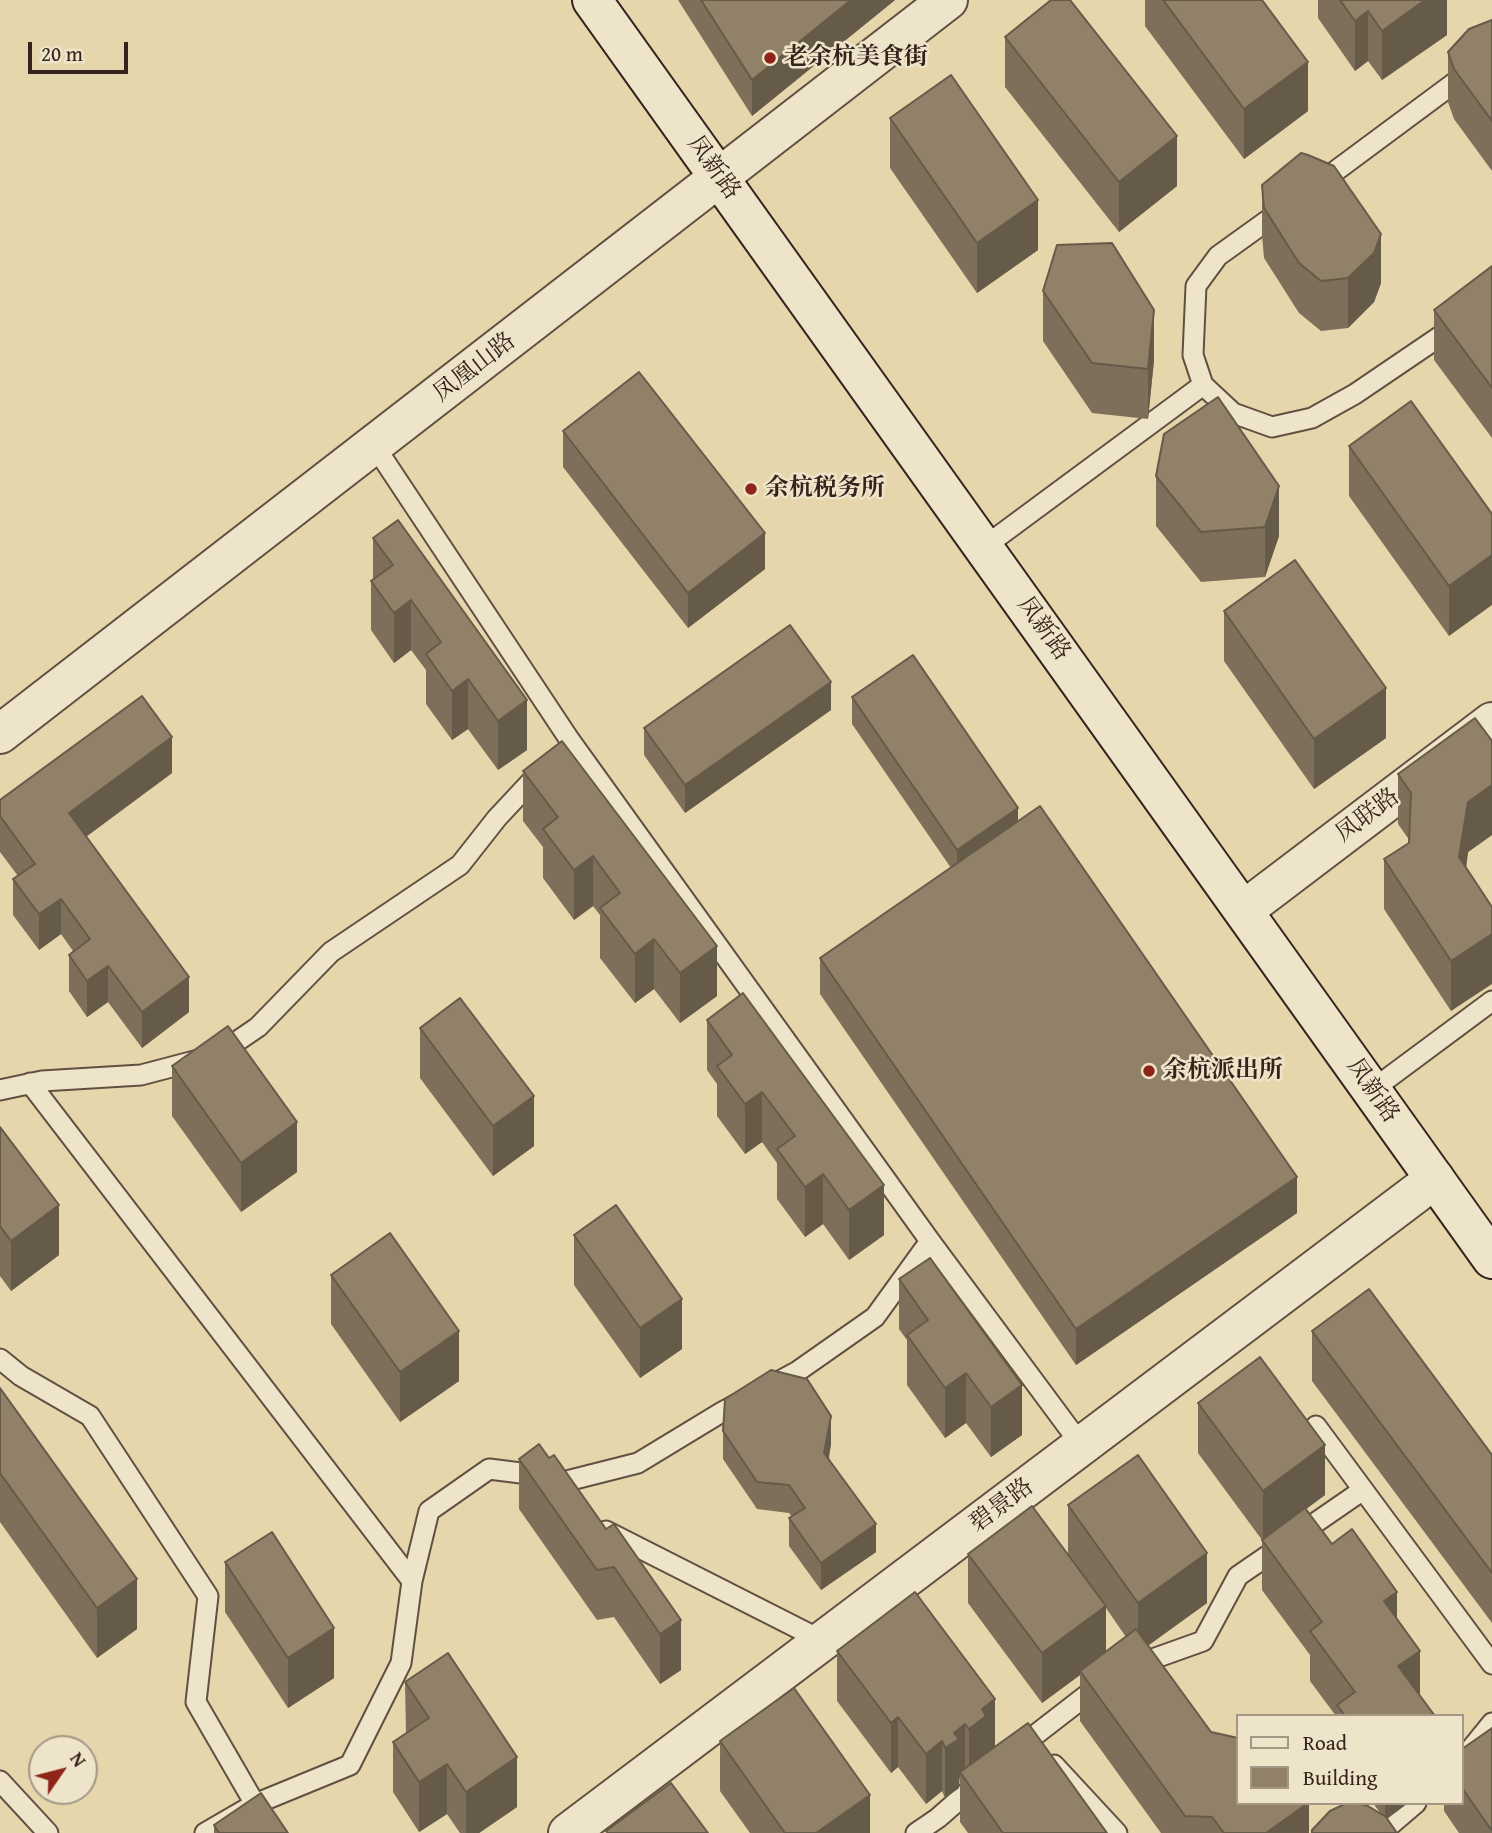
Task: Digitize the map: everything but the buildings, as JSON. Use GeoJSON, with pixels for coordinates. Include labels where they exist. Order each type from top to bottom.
{"type":"FeatureCollection","features":[{"type":"Feature","properties":{"kind":"street","name":"凤新路"},"geometry":{"type":"LineString","coordinates":[[592,0],[1492,1259]]}},
{"type":"Feature","properties":{"kind":"street","name":"凤凰山路"},"geometry":{"type":"LineString","coordinates":[[0,734],[948,0]]}},
{"type":"Feature","properties":{"kind":"street","name":"凤联路"},"geometry":{"type":"LineString","coordinates":[[1244,910],[1492,722]]}},
{"type":"Feature","properties":{"kind":"street","name":"碧景路"},"geometry":{"type":"LineString","coordinates":[[568,1833],[1434,1179]]}},
{"type":"Feature","properties":{"kind":"lane"},"geometry":{"type":"LineString","coordinates":[[1492,55],[1218,257],[1196,286],[1193,355],[1203,385],[1233,413],[1272,427],[1312,418],[1355,394],[1492,301]]}},
{"type":"Feature","properties":{"kind":"lane"},"geometry":{"type":"LineString","coordinates":[[984,547],[1203,385]]}},
{"type":"Feature","properties":{"kind":"lane"},"geometry":{"type":"LineString","coordinates":[[374,445],[560,749],[1082,1446]]}},
{"type":"Feature","properties":{"kind":"lane"},"geometry":{"type":"LineString","coordinates":[[0,1090],[30,1083],[141,1075],[217,1055],[258,1027],[331,952],[460,865],[497,818],[560,749]]}},
{"type":"Feature","properties":{"kind":"lane"},"geometry":{"type":"LineString","coordinates":[[1372,1090],[1492,1001]]}},
{"type":"Feature","properties":{"kind":"lane"},"geometry":{"type":"LineString","coordinates":[[30,1083],[412,1581]]}},
{"type":"Feature","properties":{"kind":"lane"},"geometry":{"type":"LineString","coordinates":[[555,1484],[638,1463],[722,1412],[798,1371],[875,1317],[930,1241]]}},
{"type":"Feature","properties":{"kind":"lane"},"geometry":{"type":"LineString","coordinates":[[0,1359],[21,1376],[90,1416],[208,1597],[196,1702],[255,1804]]}},
{"type":"Feature","properties":{"kind":"lane"},"geometry":{"type":"LineString","coordinates":[[1316,1426],[1492,1664]]}},
{"type":"Feature","properties":{"kind":"lane"},"geometry":{"type":"LineString","coordinates":[[205,1833],[255,1804],[350,1765],[401,1663],[412,1581],[429,1511],[489,1469],[548,1476],[573,1501]]}},
{"type":"Feature","properties":{"kind":"lane"},"geometry":{"type":"LineString","coordinates":[[916,1833],[938,1818],[1030,1738],[1117,1672],[1203,1641],[1238,1576],[1363,1490]]}},
{"type":"Feature","properties":{"kind":"lane"},"geometry":{"type":"LineString","coordinates":[[591,1517],[608,1534],[823,1641]]}},
{"type":"Feature","properties":{"kind":"lane"},"geometry":{"type":"LineString","coordinates":[[1464,1758],[1492,1723]]}},
{"type":"Feature","properties":{"kind":"lane"},"geometry":{"type":"LineString","coordinates":[[1030,1738],[1117,1833]]}},
{"type":"Feature","properties":{"kind":"lane"},"geometry":{"type":"LineString","coordinates":[[0,1781],[48,1833]]}},
{"type":"Feature","properties":{"kind":"lane"},"geometry":{"type":"LineString","coordinates":[[1381,1833],[1414,1805]]}},
{"type":"Feature","properties":{"kind":"place","name":"老余杭美食街"},"geometry":{"type":"Point","coordinates":[770,58]}},
{"type":"Feature","properties":{"kind":"place","name":"余杭税务所"},"geometry":{"type":"Point","coordinates":[751,489]}},
{"type":"Feature","properties":{"kind":"place","name":"余杭派出所"},"geometry":{"type":"Point","coordinates":[1149,1071]}}]}
